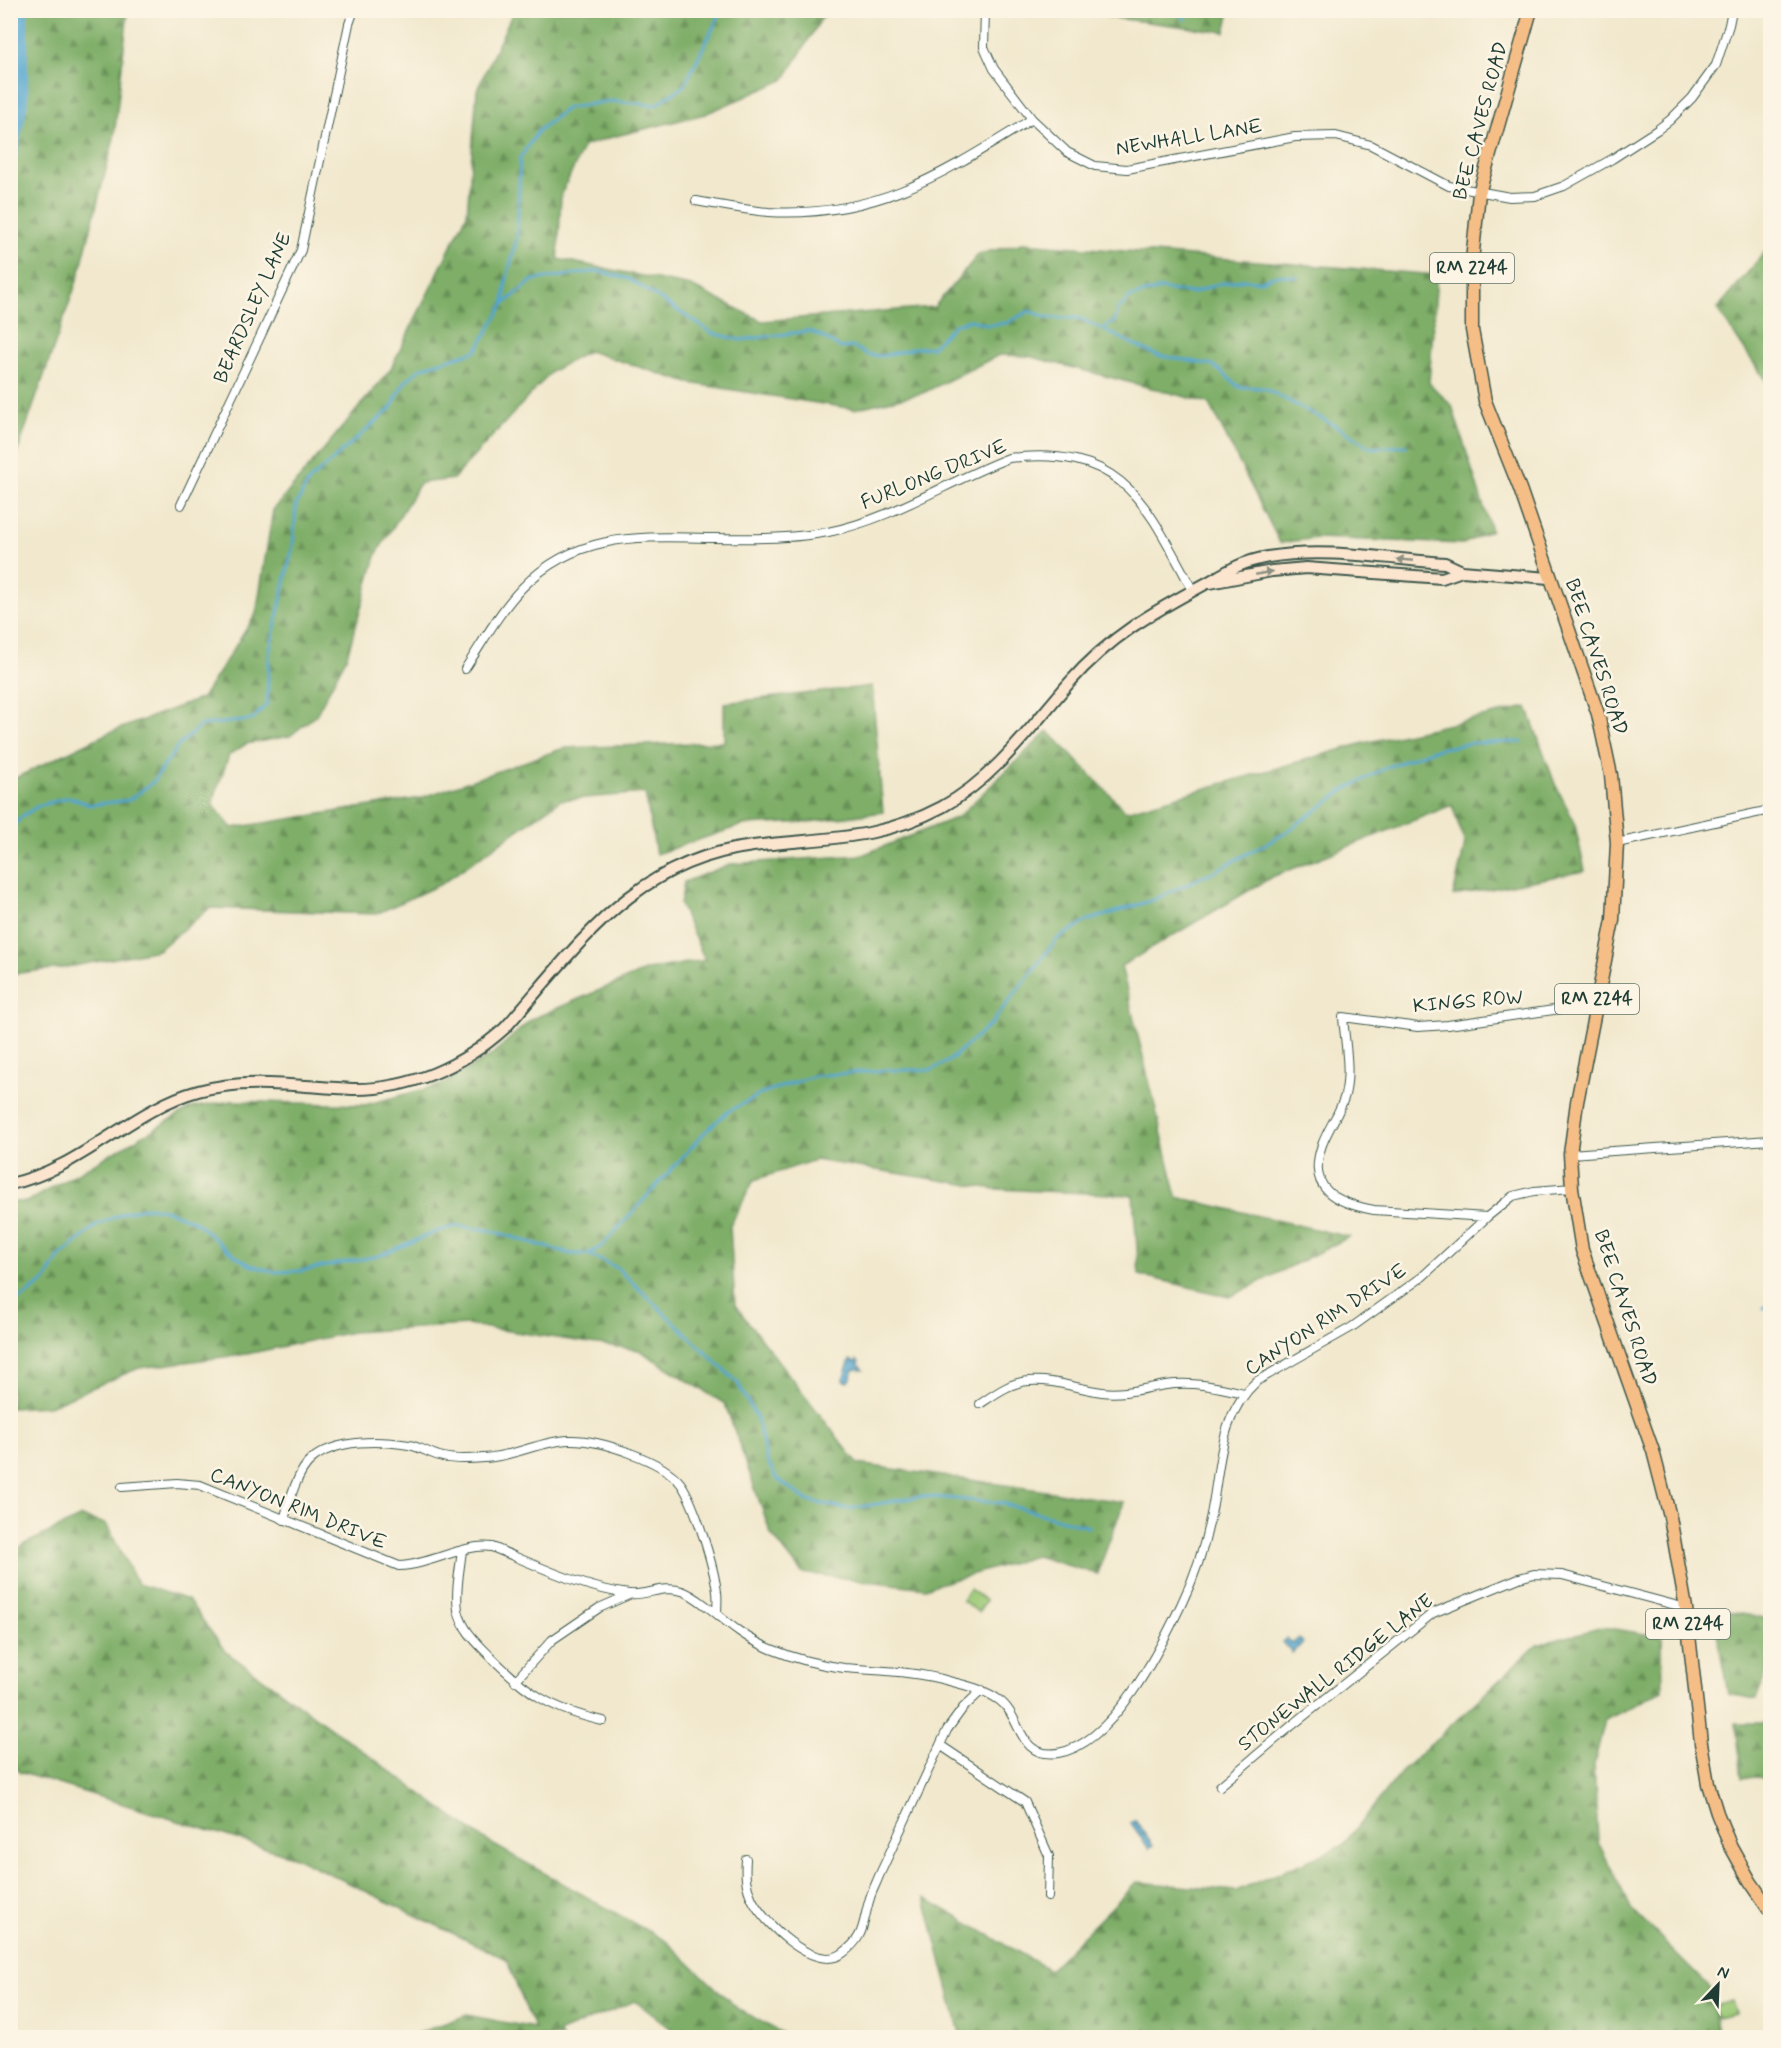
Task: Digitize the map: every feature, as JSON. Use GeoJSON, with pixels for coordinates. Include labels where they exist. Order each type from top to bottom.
{"type":"FeatureCollection","features":[{"type":"Feature","properties":{"kind":"main road","name":"BEE CAVES ROAD"},"geometry":{"type":"LineString","coordinates":[[1531,10],[1479,193],[1472,261],[1472,330],[1485,402],[1520,489],[1598,714],[1611,775],[1617,843],[1613,920],[1576,1102],[1570,1154],[1572,1188],[1582,1250],[1653,1451],[1665,1495],[1686,1608],[1701,1743],[1708,1784],[1730,1845],[1750,1881],[1770,1910]]}},
{"type":"Feature","properties":{"kind":"street","name":"BEARDSLEY LANE"},"geometry":{"type":"LineString","coordinates":[[181,505],[301,250],[349,24],[354,10]]}},
{"type":"Feature","properties":{"kind":"street","name":"NEWHALL LANE"},"geometry":{"type":"LineString","coordinates":[[985,10],[984,47],[994,69],[1032,119],[1067,152],[1095,166],[1127,169],[1296,137],[1336,136],[1371,145],[1449,186],[1510,197],[1535,196],[1564,186],[1657,130],[1692,98],[1716,65],[1732,10]]}},
{"type":"Feature","properties":{"kind":"street"},"geometry":{"type":"LineString","coordinates":[[696,201],[768,212],[805,212],[857,205],[928,181],[1032,119]]}},
{"type":"Feature","properties":{"kind":"street","name":"FURLONG DRIVE"},"geometry":{"type":"LineString","coordinates":[[465,669],[509,603],[522,588],[550,564],[589,545],[648,536],[748,539],[828,532],[885,515],[1009,458],[1029,456],[1070,458],[1106,471],[1139,498],[1154,519],[1192,589]]}},
{"type":"Feature","properties":{"kind":"street"},"geometry":{"type":"LineString","coordinates":[[10,1184],[44,1174],[162,1106],[197,1091],[214,1087],[256,1084],[354,1089],[391,1086],[413,1081],[451,1067],[476,1052],[505,1028],[608,913],[643,885],[673,868],[714,854],[752,846],[869,834],[909,823],[944,806],[963,794],[999,762],[1077,674],[1107,645],[1148,615],[1227,570],[1246,562],[1266,557],[1299,554],[1342,555],[1445,563],[1462,571],[1550,578]]}},
{"type":"Feature","properties":{"kind":"street"},"geometry":{"type":"LineString","coordinates":[[1299,554],[1299,568]]}},
{"type":"Feature","properties":{"kind":"street"},"geometry":{"type":"LineString","coordinates":[[1206,583],[1299,568],[1442,578],[1462,571]]}},
{"type":"Feature","properties":{"kind":"street"},"geometry":{"type":"LineString","coordinates":[[1617,843],[1770,810]]}},
{"type":"Feature","properties":{"kind":"street","name":"KINGS ROW"},"geometry":{"type":"LineString","coordinates":[[1487,1217],[1356,1207],[1335,1199],[1322,1188],[1317,1165],[1322,1144],[1345,1096],[1348,1076],[1343,1017],[1418,1027],[1448,1025],[1596,1004]]}},
{"type":"Feature","properties":{"kind":"street"},"geometry":{"type":"LineString","coordinates":[[1570,1154],[1770,1140]]}},
{"type":"Feature","properties":{"kind":"street","name":"CANYON RIM DRIVE"},"geometry":{"type":"LineString","coordinates":[[122,1487],[177,1483],[200,1485],[399,1566],[413,1566],[481,1545],[492,1547],[581,1582],[632,1594],[661,1588],[681,1591],[694,1597],[744,1635],[770,1649],[840,1667],[933,1676],[982,1690],[1001,1701],[1030,1747],[1046,1753],[1058,1753],[1074,1748],[1093,1736],[1132,1694],[1180,1606],[1196,1569],[1210,1520],[1230,1416],[1244,1393],[1257,1381],[1352,1327],[1414,1283],[1513,1196],[1533,1191],[1572,1188]]}},
{"type":"Feature","properties":{"kind":"street"},"geometry":{"type":"LineString","coordinates":[[980,1404],[1007,1386],[1029,1381],[1053,1382],[1103,1392],[1135,1391],[1168,1385],[1194,1384],[1244,1393]]}},
{"type":"Feature","properties":{"kind":"street"},"geometry":{"type":"LineString","coordinates":[[284,1520],[293,1487],[311,1459],[334,1447],[358,1442],[392,1443],[410,1445],[444,1457],[486,1458],[567,1440],[594,1441],[660,1467],[680,1482],[692,1503],[714,1575],[718,1593],[717,1614]]}},
{"type":"Feature","properties":{"kind":"street"},"geometry":{"type":"LineString","coordinates":[[462,1550],[457,1594],[458,1610],[471,1637],[515,1682],[534,1695],[574,1714],[603,1720]]}},
{"type":"Feature","properties":{"kind":"street","name":"STONEWALL RIDGE LANE"},"geometry":{"type":"LineString","coordinates":[[1220,1786],[1299,1719],[1433,1613],[1520,1578],[1534,1574],[1562,1575],[1686,1608]]}},
{"type":"Feature","properties":{"kind":"street"},"geometry":{"type":"LineString","coordinates":[[515,1682],[552,1640],[598,1608],[632,1594]]}},
{"type":"Feature","properties":{"kind":"street"},"geometry":{"type":"LineString","coordinates":[[746,1859],[744,1878],[752,1899],[766,1921],[807,1953],[824,1958],[840,1955],[861,1936],[865,1927],[870,1898],[902,1824],[955,1717],[982,1690]]}},
{"type":"Feature","properties":{"kind":"street"},"geometry":{"type":"LineString","coordinates":[[940,1745],[1025,1802],[1049,1856],[1048,1897]]}},
{"type":"Feature","properties":{"kind":"green space"},"geometry":{"type":"Polygon","coordinates":[[[11,10],[128,11],[114,138],[79,275],[11,470],[11,10]]]}},
{"type":"Feature","properties":{"kind":"green space"},"geometry":{"type":"Polygon","coordinates":[[[514,10],[826,11],[784,80],[705,114],[584,146],[561,195],[558,259],[691,286],[762,321],[934,307],[979,254],[1023,243],[1437,275],[1429,383],[1452,406],[1491,530],[1463,544],[1317,538],[1280,543],[1209,403],[1028,356],[999,355],[923,393],[854,409],[689,383],[589,351],[552,371],[453,479],[420,483],[377,553],[347,656],[316,715],[290,736],[246,744],[229,755],[212,804],[232,828],[421,798],[564,748],[724,742],[724,703],[872,686],[883,812],[809,822],[743,825],[656,854],[645,793],[561,800],[441,884],[376,914],[210,908],[158,950],[63,968],[11,974],[11,780],[108,733],[202,698],[256,614],[273,510],[390,370],[467,214],[477,90],[514,10]]]}},
{"type":"Feature","properties":{"kind":"green space"},"geometry":{"type":"Polygon","coordinates":[[[1107,10],[1230,11],[1225,32],[1108,17],[1107,10]]]}},
{"type":"Feature","properties":{"kind":"green space"},"geometry":{"type":"Polygon","coordinates":[[[1770,246],[1770,387],[1717,309],[1770,246]]]}},
{"type":"Feature","properties":{"kind":"green space"},"geometry":{"type":"Polygon","coordinates":[[[1527,707],[1555,784],[1574,821],[1585,871],[1453,896],[1465,844],[1452,805],[1272,877],[1121,966],[1177,1197],[1349,1237],[1230,1297],[1139,1275],[1133,1195],[995,1189],[815,1160],[754,1180],[730,1226],[735,1305],[858,1464],[1124,1502],[1097,1574],[1036,1556],[925,1588],[802,1573],[771,1534],[725,1404],[639,1350],[467,1325],[352,1332],[247,1354],[139,1368],[49,1406],[11,1408],[11,1202],[27,1202],[191,1108],[231,1101],[365,1105],[443,1084],[489,1057],[532,1019],[647,970],[705,960],[680,905],[684,882],[731,864],[862,855],[958,817],[1048,731],[1126,811],[1364,743],[1527,707]]]}},
{"type":"Feature","properties":{"kind":"green space"},"geometry":{"type":"Polygon","coordinates":[[[81,1517],[106,1524],[138,1584],[188,1600],[225,1651],[485,1840],[666,1941],[738,2009],[789,2037],[682,2037],[635,2001],[558,2033],[562,2037],[407,2037],[467,2015],[534,2028],[506,1959],[295,1857],[19,1772],[10,1756],[11,1554],[25,1544],[81,1517]]]}},
{"type":"Feature","properties":{"kind":"green space"},"geometry":{"type":"Polygon","coordinates":[[[970,1589],[986,1601],[978,1612],[962,1600],[970,1589]]]}},
{"type":"Feature","properties":{"kind":"green space"},"geometry":{"type":"Polygon","coordinates":[[[1706,1608],[1770,1619],[1770,1664],[1756,1699],[1728,1694],[1716,1628],[1709,1625],[1706,1608]]]}},
{"type":"Feature","properties":{"kind":"green space"},"geometry":{"type":"Polygon","coordinates":[[[1603,1627],[1662,1637],[1663,1691],[1605,1720],[1594,1764],[1598,1842],[1631,1908],[1709,1986],[1719,2037],[961,2037],[925,1898],[1049,1970],[1137,1882],[1236,1891],[1342,1846],[1403,1770],[1537,1645],[1603,1627]]]}},
{"type":"Feature","properties":{"kind":"green space"},"geometry":{"type":"Polygon","coordinates":[[[1736,1723],[1770,1723],[1770,1778],[1742,1779],[1736,1723]]]}},
{"type":"Feature","properties":{"kind":"green space"},"geometry":{"type":"Polygon","coordinates":[[[1731,2001],[1735,2013],[1717,2017],[1714,2006],[1731,2001]]]}},
{"type":"Feature","properties":{"kind":"water"},"geometry":{"type":"Polygon","coordinates":[[[850,1360],[855,1362],[857,1360],[863,1370],[852,1371],[851,1379],[847,1382],[843,1380],[850,1360]]]}},
{"type":"Feature","properties":{"kind":"water"},"geometry":{"type":"Polygon","coordinates":[[[1287,1638],[1292,1644],[1299,1638],[1303,1643],[1292,1653],[1282,1642],[1287,1638]]]}},
{"type":"Feature","properties":{"kind":"water"},"geometry":{"type":"Polygon","coordinates":[[[1135,1820],[1153,1846],[1149,1849],[1131,1823],[1135,1820]]]}},
{"type":"Feature","properties":{"kind":"waterway"},"geometry":{"type":"LineString","coordinates":[[10,153],[20,101],[20,10]]}},
{"type":"Feature","properties":{"kind":"waterway"},"geometry":{"type":"LineString","coordinates":[[10,831],[21,817],[38,806],[69,797],[90,805],[129,800],[153,782],[177,747],[201,725],[252,720],[267,704],[269,654],[293,545],[296,505],[309,481],[391,408],[404,383],[421,368],[476,351],[504,304],[506,282],[517,237],[520,158],[538,131],[567,108],[610,101],[656,105],[684,86],[722,10]]}},
{"type":"Feature","properties":{"kind":"waterway"},"geometry":{"type":"LineString","coordinates":[[1178,10],[1185,19]]}},
{"type":"Feature","properties":{"kind":"waterway"},"geometry":{"type":"LineString","coordinates":[[504,304],[533,280],[598,271],[629,279],[712,333],[740,340],[809,331],[840,348],[854,347],[868,355],[882,356],[915,348],[932,347],[955,324],[971,320],[988,325],[1007,323],[1029,311],[1049,318],[1079,318],[1156,355],[1213,365],[1239,387],[1264,388],[1336,426],[1371,448],[1406,446]]}},
{"type":"Feature","properties":{"kind":"waterway"},"geometry":{"type":"LineString","coordinates":[[1103,329],[1115,321],[1118,309],[1131,297],[1160,289],[1193,293],[1218,284],[1242,280],[1261,281],[1276,275],[1297,277]]}},
{"type":"Feature","properties":{"kind":"waterway"},"geometry":{"type":"LineString","coordinates":[[10,1302],[20,1299],[45,1281],[59,1257],[97,1225],[126,1212],[148,1207],[169,1211],[196,1222],[226,1249],[248,1264],[273,1272],[301,1271],[378,1256],[438,1231],[457,1226],[488,1230],[571,1254],[588,1254],[602,1246],[706,1131],[727,1112],[765,1092],[814,1076],[886,1070],[932,1070],[950,1060],[992,1023],[1057,939],[1087,921],[1153,900],[1215,871],[1282,835],[1343,791],[1385,768],[1433,750],[1471,743],[1522,742]]}},
{"type":"Feature","properties":{"kind":"waterway"},"geometry":{"type":"LineString","coordinates":[[588,1254],[617,1268],[738,1383],[757,1419],[766,1459],[777,1479],[808,1501],[848,1509],[923,1496],[1001,1503],[1089,1527]]}},
{"type":"Feature","properties":{"kind":"waterway"},"geometry":{"type":"LineString","coordinates":[[1764,1308],[1770,1303]]}}]}
